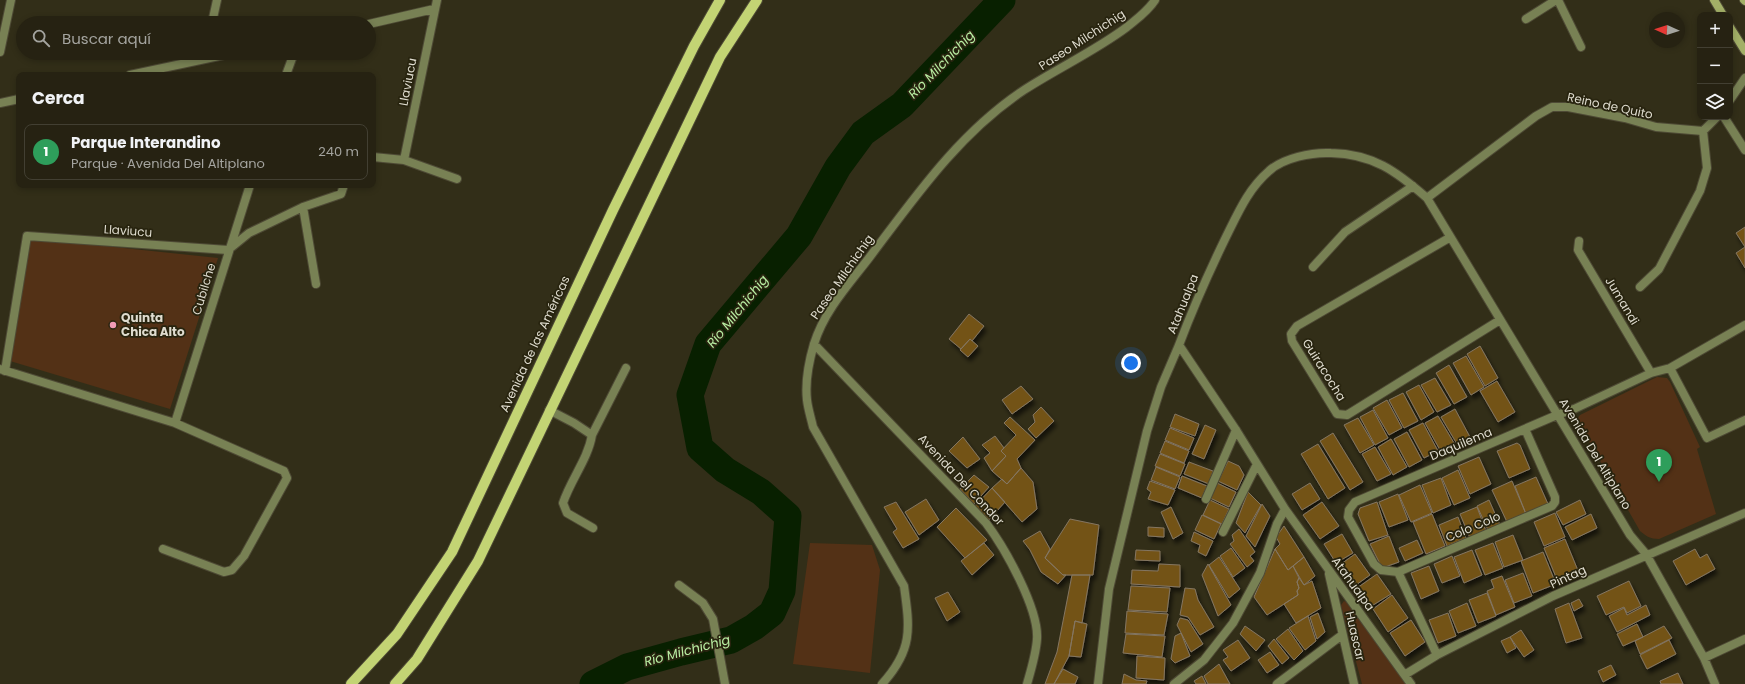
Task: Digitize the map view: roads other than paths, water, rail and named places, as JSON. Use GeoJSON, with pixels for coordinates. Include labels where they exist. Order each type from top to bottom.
{"type":"FeatureCollection","features":[{"type":"Feature","properties":{"kind":"main road","name":"Avenida de las Américas"},"geometry":{"type":"LineString","coordinates":[[351,684],[397,634],[452,552],[613,210],[694,46],[720,0]]}},
{"type":"Feature","properties":{"kind":"main road"},"geometry":{"type":"LineString","coordinates":[[395,684],[417,659],[478,561],[720,57],[757,0]]}},
{"type":"Feature","properties":{"kind":"main road"},"geometry":{"type":"LineString","coordinates":[[1714,0],[1721,12]]}},
{"type":"Feature","properties":{"kind":"main road"},"geometry":{"type":"LineString","coordinates":[[1733,32],[1745,51]]}},
{"type":"Feature","properties":{"kind":"street"},"geometry":{"type":"LineString","coordinates":[[0,52],[11,0]]}},
{"type":"Feature","properties":{"kind":"street"},"geometry":{"type":"LineString","coordinates":[[214,16],[217,0]]}},
{"type":"Feature","properties":{"kind":"street","name":"Llaviucu"},"geometry":{"type":"LineString","coordinates":[[404,160],[437,0]]}},
{"type":"Feature","properties":{"kind":"street","name":"Paseo Milchichig"},"geometry":{"type":"LineString","coordinates":[[882,684],[898,662],[908,639],[908,615],[904,586],[813,427],[807,401],[807,382],[814,344],[825,318],[909,205],[956,147],[990,115],[1025,90],[1079,60],[1118,33],[1148,10],[1155,0]]}},
{"type":"Feature","properties":{"kind":"street"},"geometry":{"type":"LineString","coordinates":[[1526,18],[1557,0],[1581,47]]}},
{"type":"Feature","properties":{"kind":"street"},"geometry":{"type":"LineString","coordinates":[[376,22],[434,9]]}},
{"type":"Feature","properties":{"kind":"street"},"geometry":{"type":"LineString","coordinates":[[142,72],[190,60]]}},
{"type":"Feature","properties":{"kind":"street"},"geometry":{"type":"LineString","coordinates":[[287,72],[291,60]]}},
{"type":"Feature","properties":{"kind":"street"},"geometry":{"type":"LineString","coordinates":[[1733,96],[1745,78]]}},
{"type":"Feature","properties":{"kind":"street"},"geometry":{"type":"LineString","coordinates":[[0,103],[16,100]]}},
{"type":"Feature","properties":{"kind":"street","name":"Reino de Quito"},"geometry":{"type":"LineString","coordinates":[[1426,198],[1536,116],[1552,108],[1568,107],[1625,118],[1656,127],[1703,131]]}},
{"type":"Feature","properties":{"kind":"street"},"geometry":{"type":"LineString","coordinates":[[1640,287],[1659,269],[1700,191],[1707,168],[1703,131],[1714,120]]}},
{"type":"Feature","properties":{"kind":"street"},"geometry":{"type":"LineString","coordinates":[[1726,120],[1745,150]]}},
{"type":"Feature","properties":{"kind":"street","name":"Atahualpa"},"geometry":{"type":"LineString","coordinates":[[1411,684],[1406,674],[1285,509],[1236,430],[1179,345],[1196,302],[1242,204],[1250,191],[1269,170],[1295,158],[1319,152],[1351,153],[1371,159],[1386,166],[1413,186],[1426,198],[1449,238]]}},
{"type":"Feature","properties":{"kind":"street"},"geometry":{"type":"LineString","coordinates":[[376,157],[404,160],[457,179]]}},
{"type":"Feature","properties":{"kind":"street"},"geometry":{"type":"LineString","coordinates":[[1313,267],[1345,232],[1413,186]]}},
{"type":"Feature","properties":{"kind":"street","name":"Cubilche"},"geometry":{"type":"LineString","coordinates":[[175,423],[228,250],[249,188]]}},
{"type":"Feature","properties":{"kind":"street"},"geometry":{"type":"LineString","coordinates":[[228,250],[249,233],[303,207],[341,194],[343,188]]}},
{"type":"Feature","properties":{"kind":"street"},"geometry":{"type":"LineString","coordinates":[[303,207],[316,284]]}},
{"type":"Feature","properties":{"kind":"street","name":"Llaviucu"},"geometry":{"type":"LineString","coordinates":[[2,370],[27,236],[228,250]]}},
{"type":"Feature","properties":{"kind":"street","name":"Avenida Del Altiplano"},"geometry":{"type":"LineString","coordinates":[[1449,238],[1630,535],[1646,554],[1704,658],[1715,684]]}},
{"type":"Feature","properties":{"kind":"street","name":"Guiracocha"},"geometry":{"type":"LineString","coordinates":[[1449,238],[1297,326],[1291,334],[1292,341],[1337,414],[1347,415],[1500,320]]}},
{"type":"Feature","properties":{"kind":"street","name":"Jumandi"},"geometry":{"type":"LineString","coordinates":[[1579,241],[1578,250],[1651,373]]}},
{"type":"Feature","properties":{"kind":"street","name":"Daquilema"},"geometry":{"type":"LineString","coordinates":[[1398,572],[1381,570],[1374,564],[1348,518],[1349,510],[1355,502],[1574,409],[1651,373],[1670,368],[1745,326]]}},
{"type":"Feature","properties":{"kind":"street","name":"Avenida Del Condor"},"geometry":{"type":"LineString","coordinates":[[814,344],[986,523],[998,539],[1035,618],[1037,639],[1032,668],[1027,684]]}},
{"type":"Feature","properties":{"kind":"street"},"geometry":{"type":"LineString","coordinates":[[1098,684],[1110,589],[1129,506],[1147,431],[1161,387],[1179,345]]}},
{"type":"Feature","properties":{"kind":"street"},"geometry":{"type":"LineString","coordinates":[[593,528],[567,513],[563,503],[571,483],[590,448],[592,435],[626,368]]}},
{"type":"Feature","properties":{"kind":"street"},"geometry":{"type":"LineString","coordinates":[[1670,368],[1707,438],[1745,420]]}},
{"type":"Feature","properties":{"kind":"street"},"geometry":{"type":"LineString","coordinates":[[2,370],[175,423],[284,471],[287,478],[244,556],[232,570],[224,572],[163,549]]}},
{"type":"Feature","properties":{"kind":"street"},"geometry":{"type":"LineString","coordinates":[[550,410],[592,435]]}},
{"type":"Feature","properties":{"kind":"street","name":"Colo Colo"},"geometry":{"type":"LineString","coordinates":[[1398,572],[1552,506],[1555,502],[1555,497],[1525,429]]}},
{"type":"Feature","properties":{"kind":"street"},"geometry":{"type":"LineString","coordinates":[[1206,499],[1236,430]]}},
{"type":"Feature","properties":{"kind":"street"},"geometry":{"type":"LineString","coordinates":[[1223,532],[1257,464]]}},
{"type":"Feature","properties":{"kind":"street"},"geometry":{"type":"LineString","coordinates":[[1174,684],[1204,660],[1233,623],[1260,573],[1277,524],[1285,509]]}},
{"type":"Feature","properties":{"kind":"street","name":"Pintag"},"geometry":{"type":"LineString","coordinates":[[1406,674],[1437,655],[1553,596],[1646,554],[1745,513]]}},
{"type":"Feature","properties":{"kind":"street","name":"Huascar"},"geometry":{"type":"LineString","coordinates":[[1328,569],[1354,684]]}},
{"type":"Feature","properties":{"kind":"street"},"geometry":{"type":"LineString","coordinates":[[1398,572],[1437,655]]}},
{"type":"Feature","properties":{"kind":"street"},"geometry":{"type":"LineString","coordinates":[[679,585],[703,603],[713,619],[725,684]]}},
{"type":"Feature","properties":{"kind":"street"},"geometry":{"type":"LineString","coordinates":[[1277,684],[1342,635]]}},
{"type":"Feature","properties":{"kind":"street"},"geometry":{"type":"LineString","coordinates":[[1704,658],[1745,638]]}},
{"type":"Feature","properties":{"kind":"waterway","name":"Río Milchichig"},"geometry":{"type":"LineString","coordinates":[[593,684],[627,667],[731,640],[754,627],[772,613],[782,591],[788,516],[761,492],[725,470],[700,448],[690,395],[708,344],[799,236],[838,167],[863,133],[902,105],[1002,0]]}},
{"type":"Feature","properties":{"kind":"place","name":"Quinta Chica Alto"},"geometry":{"type":"Point","coordinates":[113,325]}},
{"type":"Feature","properties":{"kind":"place","name":"Parque Interandino"},"geometry":{"type":"Point","coordinates":[1659,482]}}]}
